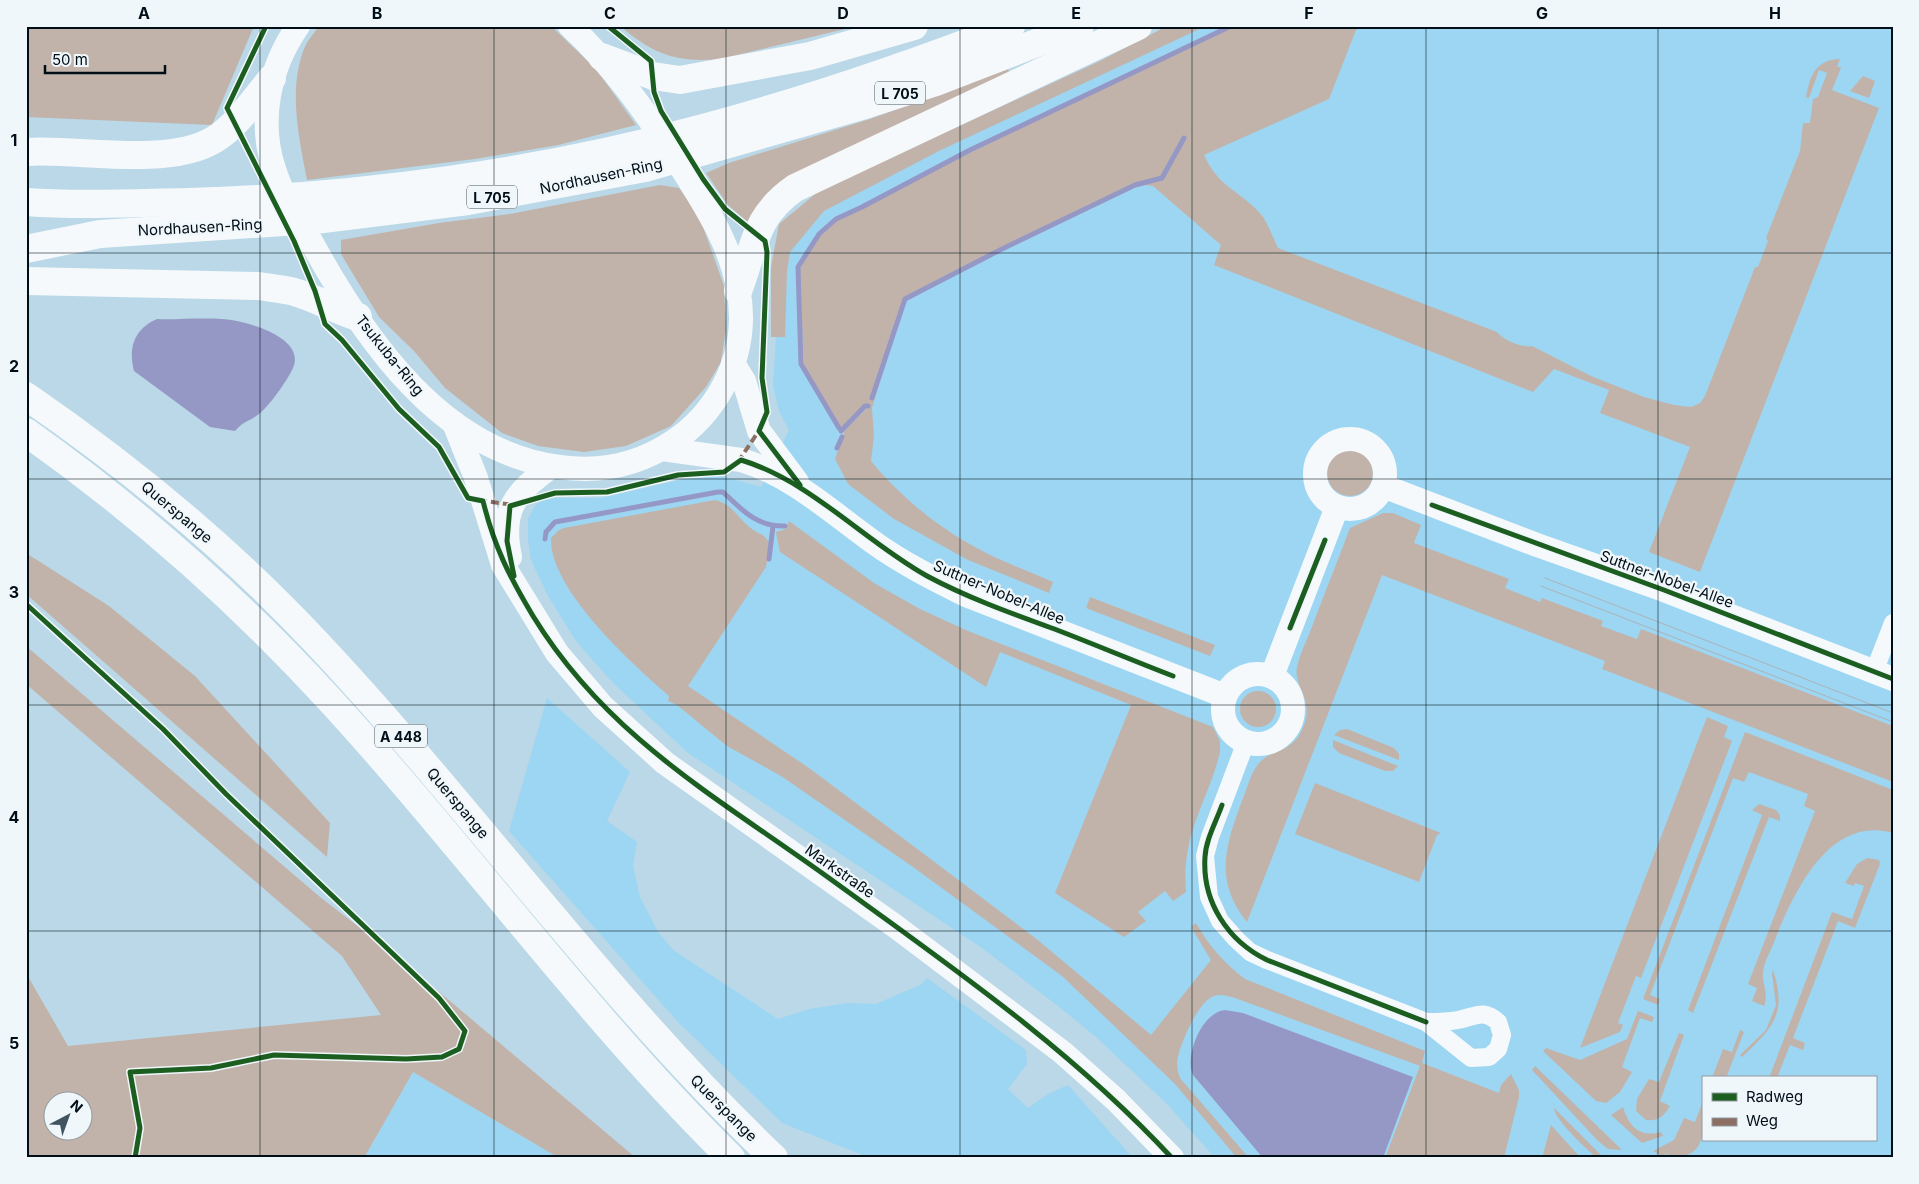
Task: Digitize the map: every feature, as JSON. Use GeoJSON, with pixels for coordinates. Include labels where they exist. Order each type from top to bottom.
{"type":"FeatureCollection","features":[{"type":"Feature","properties":{"kind":"highway"},"geometry":{"type":"LineString","coordinates":[[602,57],[652,76],[680,80],[810,56],[914,26]]}},
{"type":"Feature","properties":{"kind":"highway","name":"Nordhausen-Ring"},"geometry":{"type":"LineString","coordinates":[[35,247],[100,234],[155,229],[256,225],[337,218],[507,195],[645,168],[709,139],[1011,26]]}},
{"type":"Feature","properties":{"kind":"highway","name":"Nordhausen-Ring"},"geometry":{"type":"LineString","coordinates":[[26,202],[83,204],[244,200],[324,194],[507,170],[571,159],[631,145],[709,139],[936,82],[1080,26]]}},
{"type":"Feature","properties":{"kind":"highway"},"geometry":{"type":"LineString","coordinates":[[738,291],[749,264],[752,244],[760,225],[778,200],[795,188],[1138,26]]}},
{"type":"Feature","properties":{"kind":"highway"},"geometry":{"type":"LineString","coordinates":[[26,152],[163,154],[186,151],[221,136],[272,78]]}},
{"type":"Feature","properties":{"kind":"highway"},"geometry":{"type":"LineString","coordinates":[[26,281],[259,286],[291,291],[318,301],[333,310],[358,317]]}},
{"type":"Feature","properties":{"kind":"highway","name":"Querspange"},"geometry":{"type":"LineString","coordinates":[[26,396],[156,493],[222,551],[291,616],[393,726],[596,969],[652,1032],[710,1096],[774,1158]]}},
{"type":"Feature","properties":{"kind":"highway","name":"Querspange"},"geometry":{"type":"LineString","coordinates":[[26,432],[102,488],[168,543],[275,643],[367,742],[608,1027],[731,1158]]}},
{"type":"Feature","properties":{"kind":"main road","name":"Tsukuba-Ring"},"geometry":{"type":"LineString","coordinates":[[298,26],[283,50],[272,78],[268,104],[267,136],[274,169],[316,251],[358,317],[386,356],[415,388],[454,423],[505,453],[530,462],[577,470],[603,469],[634,461],[662,449],[686,433],[704,417],[721,391],[734,363],[741,321],[738,291],[716,223],[650,119],[602,57],[570,26]]}},
{"type":"Feature","properties":{"kind":"main road","name":"Suttner-Nobel-Allee"},"geometry":{"type":"LineString","coordinates":[[734,363],[744,381],[760,431],[803,489]]}},
{"type":"Feature","properties":{"kind":"main road","name":"Markstraße"},"geometry":{"type":"LineString","coordinates":[[454,423],[476,478],[503,565],[558,653],[580,681],[632,735],[665,763],[812,866],[1008,1009],[1062,1052],[1116,1100],[1172,1158]]}},
{"type":"Feature","properties":{"kind":"main road"},"geometry":{"type":"LineString","coordinates":[[1354,438],[1371,445],[1382,460],[1385,468],[1383,486],[1378,495],[1364,506],[1355,509],[1337,507],[1322,496],[1314,478],[1317,460],[1328,445],[1336,441],[1354,438]]}},
{"type":"Feature","properties":{"kind":"main road","name":"Suttner-Nobel-Allee"},"geometry":{"type":"LineString","coordinates":[[662,449],[754,463],[803,489],[884,550],[935,580],[966,595],[1225,696]]}},
{"type":"Feature","properties":{"kind":"main road","name":"Markstraße"},"geometry":{"type":"LineString","coordinates":[[516,586],[507,541],[510,506],[527,484],[552,466]]}},
{"type":"Feature","properties":{"kind":"main road","name":"Suttner-Nobel-Allee"},"geometry":{"type":"LineString","coordinates":[[1383,486],[1884,676]]}},
{"type":"Feature","properties":{"kind":"main road"},"geometry":{"type":"LineString","coordinates":[[1272,676],[1337,507]]}},
{"type":"Feature","properties":{"kind":"main road"},"geometry":{"type":"LineString","coordinates":[[1261,673],[1272,676],[1282,682],[1293,700],[1292,721],[1278,739],[1268,744],[1256,745],[1237,738],[1226,723],[1223,714],[1225,696],[1231,686],[1244,676],[1261,673]]}},
{"type":"Feature","properties":{"kind":"street"},"geometry":{"type":"LineString","coordinates":[[1884,676],[1893,623]]}},
{"type":"Feature","properties":{"kind":"street"},"geometry":{"type":"LineString","coordinates":[[1246,742],[1210,837],[1205,856],[1209,897],[1220,921],[1250,952],[1426,1022],[1458,1046],[1466,1055],[1483,1059],[1495,1053],[1502,1040],[1500,1026],[1490,1015],[1475,1013],[1464,1019],[1426,1022]]}},
{"type":"Feature","properties":{"kind":"shaded area"},"geometry":{"type":"Polygon","coordinates":[[[26,26],[254,26],[212,125],[26,117],[26,26]]]}},
{"type":"Feature","properties":{"kind":"shaded area"},"geometry":{"type":"Polygon","coordinates":[[[319,26],[551,26],[596,69],[636,125],[558,145],[475,159],[307,180],[296,114],[297,81],[304,49],[319,26]]]}},
{"type":"Feature","properties":{"kind":"shaded area"},"geometry":{"type":"Polygon","coordinates":[[[620,26],[857,26],[720,59],[704,60],[678,58],[655,50],[643,44],[620,26]]]}},
{"type":"Feature","properties":{"kind":"shaded area"},"geometry":{"type":"Polygon","coordinates":[[[1167,26],[1206,26],[939,151],[824,211],[790,252],[787,271],[785,337],[771,337],[771,267],[779,224],[820,190],[1100,61],[1167,26]]]}},
{"type":"Feature","properties":{"kind":"shaded area"},"geometry":{"type":"Polygon","coordinates":[[[1198,26],[1893,26],[1893,1158],[1215,1158],[1167,1104],[1096,1037],[1058,1006],[982,948],[688,753],[612,682],[576,641],[548,596],[531,560],[528,540],[528,519],[535,506],[541,501],[556,498],[601,498],[701,475],[725,477],[761,487],[789,430],[779,411],[773,385],[777,320],[785,257],[810,222],[827,207],[943,147],[1198,26]]]}},
{"type":"Feature","properties":{"kind":"shaded area"},"geometry":{"type":"Polygon","coordinates":[[[1234,26],[1364,26],[1356,30],[1329,99],[1204,155],[1222,181],[1261,214],[1278,248],[1497,332],[1513,343],[1532,346],[1591,376],[1644,397],[1674,405],[1691,407],[1700,403],[1705,396],[1755,267],[1758,267],[1768,241],[1766,238],[1800,151],[1803,123],[1810,123],[1813,99],[1818,97],[1827,73],[1819,70],[1809,98],[1806,97],[1809,82],[1819,66],[1825,62],[1840,59],[1837,66],[1841,68],[1832,90],[1879,108],[1700,572],[1649,552],[1690,447],[1600,413],[1609,390],[1554,369],[1533,392],[1214,265],[1221,245],[1153,186],[1137,184],[904,300],[872,408],[874,436],[871,461],[882,474],[932,520],[960,539],[994,557],[1053,582],[1049,593],[968,560],[894,519],[848,484],[835,459],[845,430],[868,407],[869,403],[841,428],[804,366],[800,269],[806,253],[822,230],[837,219],[1090,93],[1234,26]]]}},
{"type":"Feature","properties":{"kind":"shaded area"},"geometry":{"type":"Polygon","coordinates":[[[1008,69],[1011,77],[751,225],[728,205],[706,173],[729,163],[870,119],[1008,69]]]}},
{"type":"Feature","properties":{"kind":"shaded area"},"geometry":{"type":"Polygon","coordinates":[[[1863,76],[1875,81],[1869,98],[1850,91],[1863,76]]]}},
{"type":"Feature","properties":{"kind":"shaded area"},"geometry":{"type":"Polygon","coordinates":[[[660,185],[679,188],[700,218],[724,286],[726,329],[721,362],[706,387],[671,426],[626,446],[584,452],[538,446],[502,433],[445,388],[414,351],[379,317],[341,254],[341,240],[439,223],[510,214],[660,185]]]}},
{"type":"Feature","properties":{"kind":"shaded area"},"geometry":{"type":"Polygon","coordinates":[[[157,319],[218,319],[256,326],[267,330],[286,342],[292,349],[295,358],[293,368],[278,392],[259,414],[235,431],[210,427],[134,371],[132,355],[135,340],[143,328],[157,319]]]}},
{"type":"Feature","properties":{"kind":"shaded area"},"geometry":{"type":"Polygon","coordinates":[[[1350,450],[1363,454],[1369,460],[1373,473],[1369,486],[1363,492],[1350,496],[1337,492],[1331,486],[1327,473],[1331,460],[1337,454],[1350,450]]]}},
{"type":"Feature","properties":{"kind":"shaded area"},"geometry":{"type":"Polygon","coordinates":[[[715,500],[731,508],[747,525],[763,535],[770,543],[766,567],[688,686],[809,768],[924,854],[1039,941],[1151,1035],[1211,960],[1191,927],[1196,923],[1218,954],[1245,979],[1425,1051],[1422,1063],[1499,1093],[1501,1085],[1511,1074],[1519,1090],[1519,1097],[1504,1158],[1385,1158],[1420,1066],[1235,998],[1217,995],[1206,1001],[1195,1016],[1181,1046],[1177,1068],[1180,1078],[1249,1158],[1237,1158],[1175,1084],[1062,976],[913,867],[781,776],[727,746],[677,705],[668,701],[669,696],[615,645],[578,602],[563,580],[554,558],[551,538],[564,528],[715,500]]]}},
{"type":"Feature","properties":{"kind":"shaded area"},"geometry":{"type":"Polygon","coordinates":[[[1383,513],[1393,513],[1421,525],[1414,543],[1509,579],[1505,588],[1540,602],[1542,598],[1603,621],[1601,626],[1637,639],[1641,629],[1893,726],[1893,782],[1602,669],[1605,661],[1382,575],[1247,922],[1230,893],[1226,878],[1227,849],[1236,817],[1256,767],[1265,758],[1289,746],[1299,735],[1304,725],[1307,708],[1298,680],[1297,667],[1350,528],[1383,513]]]}},
{"type":"Feature","properties":{"kind":"shaded area"},"geometry":{"type":"Polygon","coordinates":[[[789,521],[874,583],[920,609],[968,631],[1213,727],[1220,741],[1220,752],[1191,836],[1185,871],[1186,892],[1173,901],[1165,891],[1138,912],[1146,921],[1124,937],[1055,893],[1131,705],[1000,652],[986,687],[780,552],[776,532],[786,529],[789,521]]]}},
{"type":"Feature","properties":{"kind":"shaded area"},"geometry":{"type":"Polygon","coordinates":[[[26,553],[109,606],[195,676],[330,823],[327,857],[26,594],[26,553]]]}},
{"type":"Feature","properties":{"kind":"shaded area"},"geometry":{"type":"Polygon","coordinates":[[[1090,597],[1215,645],[1210,656],[1086,608],[1090,597]]]}},
{"type":"Feature","properties":{"kind":"shaded area"},"geometry":{"type":"Polygon","coordinates":[[[26,646],[320,897],[399,958],[636,1158],[559,1158],[413,1072],[364,1158],[26,1158],[26,973],[68,1046],[381,1015],[342,956],[26,684],[26,646]]]}},
{"type":"Feature","properties":{"kind":"shaded area"},"geometry":{"type":"Polygon","coordinates":[[[1258,691],[1265,692],[1271,696],[1275,702],[1275,716],[1271,722],[1265,726],[1258,727],[1251,726],[1245,722],[1241,716],[1240,709],[1241,702],[1245,696],[1251,692],[1258,691]]]}},
{"type":"Feature","properties":{"kind":"shaded area"},"geometry":{"type":"Polygon","coordinates":[[[547,698],[630,772],[607,821],[637,842],[633,866],[640,897],[658,932],[673,950],[778,1019],[809,1009],[848,1003],[876,1004],[922,984],[927,978],[1026,1050],[1027,1064],[1008,1089],[1028,1108],[1048,1094],[1068,1085],[1133,1158],[870,1158],[782,1123],[677,1021],[509,831],[547,698]]]}},
{"type":"Feature","properties":{"kind":"shaded area"},"geometry":{"type":"Polygon","coordinates":[[[1707,717],[1728,726],[1724,737],[1732,741],[1641,978],[1636,976],[1618,1023],[1623,1025],[1620,1032],[1580,1048],[1707,717]]]}},
{"type":"Feature","properties":{"kind":"shaded area"},"geometry":{"type":"Polygon","coordinates":[[[1347,729],[1394,748],[1399,754],[1399,760],[1334,735],[1340,730],[1347,729]]]}},
{"type":"Feature","properties":{"kind":"shaded area"},"geometry":{"type":"Polygon","coordinates":[[[1745,732],[1893,790],[1893,833],[1870,830],[1850,835],[1832,846],[1817,862],[1803,881],[1792,901],[1763,969],[1766,993],[1764,1006],[1752,1001],[1757,988],[1748,984],[1815,811],[1804,806],[1808,794],[1749,772],[1744,782],[1733,778],[1650,995],[1660,999],[1658,1005],[1643,999],[1745,732]]]}},
{"type":"Feature","properties":{"kind":"shaded area"},"geometry":{"type":"Polygon","coordinates":[[[1333,740],[1398,766],[1393,771],[1385,771],[1339,753],[1333,747],[1333,740]]]}},
{"type":"Feature","properties":{"kind":"shaded area"},"geometry":{"type":"Polygon","coordinates":[[[1315,783],[1441,833],[1437,835],[1419,882],[1295,834],[1315,783]]]}},
{"type":"Feature","properties":{"kind":"shaded area"},"geometry":{"type":"Polygon","coordinates":[[[1759,804],[1776,810],[1780,815],[1780,821],[1769,817],[1693,1013],[1688,1010],[1762,815],[1752,810],[1759,804]]]}},
{"type":"Feature","properties":{"kind":"shaded area"},"geometry":{"type":"Polygon","coordinates":[[[1867,858],[1879,860],[1880,864],[1855,928],[1838,921],[1793,1038],[1805,1043],[1803,1050],[1790,1045],[1778,1076],[1770,1076],[1832,912],[1852,919],[1864,886],[1855,883],[1854,886],[1845,883],[1857,864],[1867,858]]]}},
{"type":"Feature","properties":{"kind":"shaded area"},"geometry":{"type":"Polygon","coordinates":[[[1773,970],[1779,998],[1775,1018],[1770,1028],[1742,1057],[1740,1055],[1766,1030],[1776,1005],[1773,970]]]}},
{"type":"Feature","properties":{"kind":"shaded area"},"geometry":{"type":"Polygon","coordinates":[[[1225,1010],[1243,1013],[1413,1077],[1383,1158],[1263,1158],[1193,1075],[1191,1057],[1197,1036],[1209,1018],[1225,1010]]]}},
{"type":"Feature","properties":{"kind":"shaded area"},"geometry":{"type":"Polygon","coordinates":[[[1638,1011],[1654,1017],[1652,1022],[1640,1018],[1622,1067],[1632,1072],[1620,1092],[1606,1103],[1596,1101],[1543,1051],[1546,1048],[1580,1060],[1627,1039],[1638,1011]]]}},
{"type":"Feature","properties":{"kind":"shaded area"},"geometry":{"type":"Polygon","coordinates":[[[1740,1030],[1744,1032],[1727,1076],[1713,1076],[1723,1049],[1732,1052],[1740,1030]]]}},
{"type":"Feature","properties":{"kind":"shaded area"},"geometry":{"type":"Polygon","coordinates":[[[1679,1033],[1684,1035],[1660,1101],[1670,1106],[1661,1117],[1654,1120],[1646,1120],[1636,1111],[1637,1099],[1649,1079],[1659,1082],[1679,1033]]]}},
{"type":"Feature","properties":{"kind":"shaded area"},"geometry":{"type":"Polygon","coordinates":[[[1535,1066],[1622,1150],[1608,1149],[1598,1141],[1532,1070],[1535,1066]]]}},
{"type":"Feature","properties":{"kind":"shaded area"},"geometry":{"type":"Polygon","coordinates":[[[413,1072],[559,1158],[364,1158],[413,1072]]]}},
{"type":"Feature","properties":{"kind":"shaded area"},"geometry":{"type":"Polygon","coordinates":[[[1702,1104],[1702,1133],[1700,1142],[1696,1149],[1689,1154],[1679,1156],[1665,1154],[1664,1157],[1653,1151],[1674,1140],[1684,1118],[1695,1122],[1702,1104]]]}},
{"type":"Feature","properties":{"kind":"shaded area"},"geometry":{"type":"Polygon","coordinates":[[[1623,1107],[1628,1120],[1636,1129],[1647,1133],[1661,1132],[1663,1136],[1642,1143],[1611,1115],[1623,1107]]]}},
{"type":"Feature","properties":{"kind":"shaded area"},"geometry":{"type":"Polygon","coordinates":[[[1554,1108],[1604,1158],[1597,1158],[1579,1142],[1565,1127],[1554,1108]]]}},
{"type":"Feature","properties":{"kind":"shaded area"},"geometry":{"type":"Polygon","coordinates":[[[1551,1125],[1579,1156],[1582,1158],[1542,1158],[1551,1125]]]}},
{"type":"Feature","properties":{"kind":"waterway"},"geometry":{"type":"LineString","coordinates":[[839,428],[801,364],[798,267],[819,234],[836,219],[970,150],[1231,26]]}},
{"type":"Feature","properties":{"kind":"waterway"},"geometry":{"type":"LineString","coordinates":[[872,398],[905,299],[1000,250],[1135,185],[1162,178],[1184,138]]}},
{"type":"Feature","properties":{"kind":"waterway"},"geometry":{"type":"LineString","coordinates":[[841,431],[865,406],[868,406]]}},
{"type":"Feature","properties":{"kind":"waterway"},"geometry":{"type":"LineString","coordinates":[[837,448],[842,437]]}},
{"type":"Feature","properties":{"kind":"waterway"},"geometry":{"type":"LineString","coordinates":[[545,539],[546,532],[555,522],[718,492],[723,492],[744,511],[758,520],[766,524],[785,526]]}},
{"type":"Feature","properties":{"kind":"waterway"},"geometry":{"type":"LineString","coordinates":[[769,559],[773,526]]}},
{"type":"Feature","properties":{"kind":"tram line"},"geometry":{"type":"LineString","coordinates":[[1545,578],[1893,713]]}},
{"type":"Feature","properties":{"kind":"tram line"},"geometry":{"type":"LineString","coordinates":[[1541,586],[1893,722]]}},
{"type":"Feature","properties":{"kind":"marked path"},"geometry":{"type":"LineString","coordinates":[[738,462],[760,429]]}},
{"type":"Feature","properties":{"kind":"marked path"},"geometry":{"type":"LineString","coordinates":[[479,500],[513,505]]}},
{"type":"Feature","properties":{"kind":"cycle path"},"geometry":{"type":"LineString","coordinates":[[266,26],[227,108],[294,241],[315,291],[325,324],[342,340],[399,409],[439,447],[468,498],[483,501],[497,547],[510,574],[533,616],[563,659],[595,697],[630,731],[667,762],[706,792],[919,943],[1008,1010],[1093,1080],[1172,1158]]}},
{"type":"Feature","properties":{"kind":"cycle path"},"geometry":{"type":"LineString","coordinates":[[608,26],[651,61],[654,92],[661,111],[703,179],[725,209],[765,241],[767,252],[762,378],[767,412],[759,431],[800,485]]}},
{"type":"Feature","properties":{"kind":"cycle path"},"geometry":{"type":"LineString","coordinates":[[514,576],[507,541],[510,506],[555,493],[607,492],[678,475],[724,472],[741,460],[791,482],[904,562],[927,576],[991,605],[1173,676]]}},
{"type":"Feature","properties":{"kind":"cycle path"},"geometry":{"type":"LineString","coordinates":[[1432,505],[1664,590],[1893,679]]}},
{"type":"Feature","properties":{"kind":"cycle path"},"geometry":{"type":"LineString","coordinates":[[1290,628],[1325,540]]}},
{"type":"Feature","properties":{"kind":"cycle path"},"geometry":{"type":"LineString","coordinates":[[26,604],[163,729],[226,794],[439,998],[465,1031],[459,1049],[442,1057],[406,1059],[274,1055],[211,1068],[130,1072],[140,1128],[135,1158]]}},
{"type":"Feature","properties":{"kind":"cycle path"},"geometry":{"type":"LineString","coordinates":[[1222,805],[1207,844],[1205,874],[1213,904],[1229,931],[1253,952],[1267,960],[1426,1022]]}}]}
